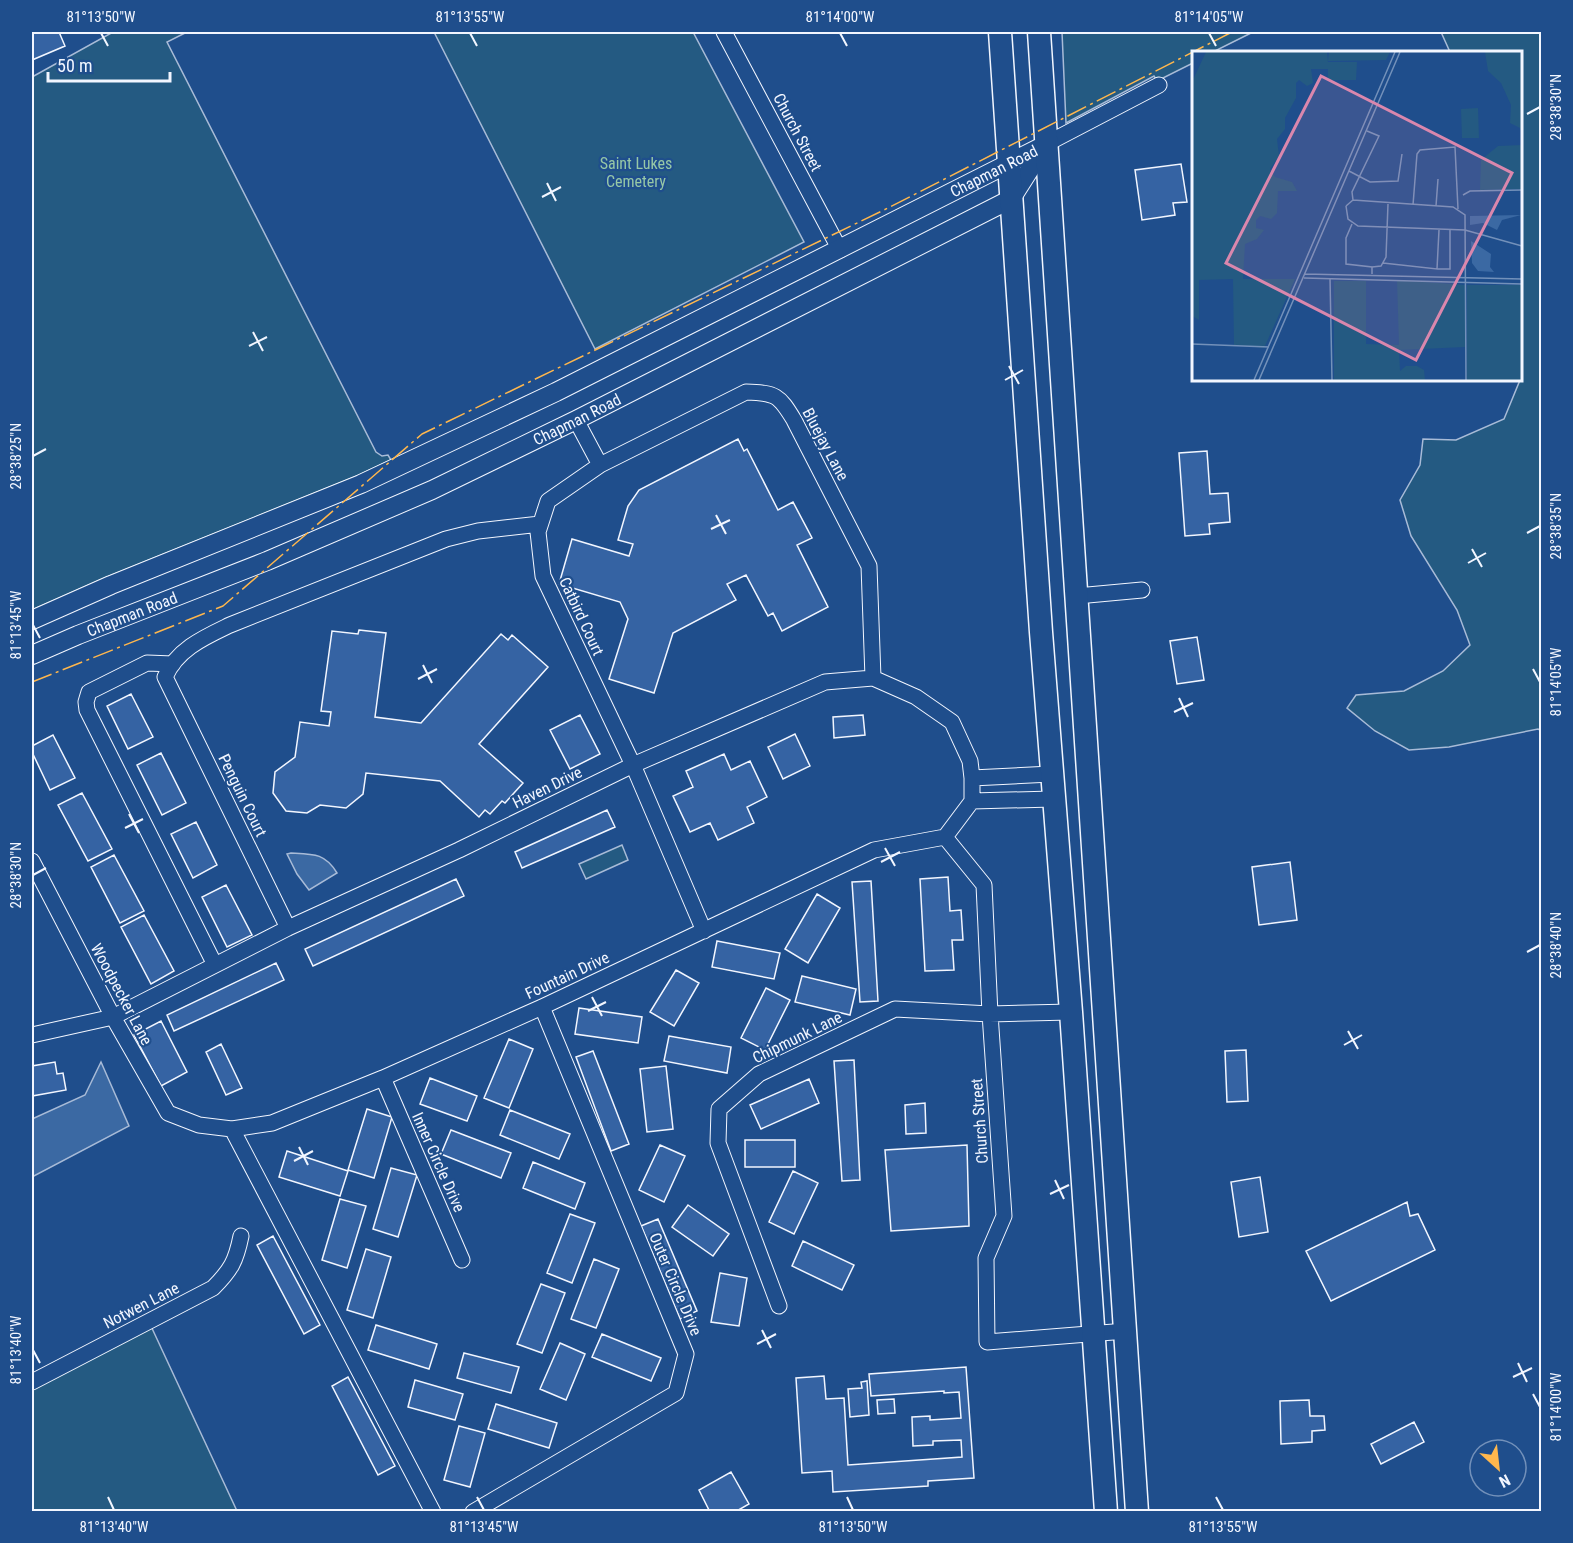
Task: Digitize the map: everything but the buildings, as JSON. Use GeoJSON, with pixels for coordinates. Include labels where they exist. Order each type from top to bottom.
{"type":"FeatureCollection","features":[{"type":"Feature","properties":{"kind":"main road"},"geometry":{"type":"LineString","coordinates":[[1000,32],[1051,774],[1071,1012],[1106,1512]]}},
{"type":"Feature","properties":{"kind":"main road"},"geometry":{"type":"LineString","coordinates":[[1039,32],[1137,1512]]}},
{"type":"Feature","properties":{"kind":"street","name":"Church Street"},"geometry":{"type":"LineString","coordinates":[[724,32],[840,250]]}},
{"type":"Feature","properties":{"kind":"street"},"geometry":{"type":"LineString","coordinates":[[1046,144],[1159,85]]}},
{"type":"Feature","properties":{"kind":"street","name":"Chapman Road"},"geometry":{"type":"LineString","coordinates":[[32,620],[111,585],[361,484],[556,392],[1046,144]]}},
{"type":"Feature","properties":{"kind":"street","name":"Chapman Road"},"geometry":{"type":"LineString","coordinates":[[32,656],[78,635],[267,561],[432,490],[576,420],[1011,199],[1046,144]]}},
{"type":"Feature","properties":{"kind":"street","name":"Bluejay Lane"},"geometry":{"type":"LineString","coordinates":[[600,465],[746,392],[762,392],[781,399],[795,420],[869,566],[873,678]]}},
{"type":"Feature","properties":{"kind":"street"},"geometry":{"type":"LineString","coordinates":[[576,420],[600,465]]}},
{"type":"Feature","properties":{"kind":"street","name":"Catbird Court"},"geometry":{"type":"LineString","coordinates":[[600,465],[548,501],[538,532],[543,576],[633,765],[704,931]]}},
{"type":"Feature","properties":{"kind":"street"},"geometry":{"type":"LineString","coordinates":[[215,965],[87,710],[86,702],[89,692],[147,663],[169,670],[182,653],[202,639],[230,625],[446,538],[478,531],[540,524]]}},
{"type":"Feature","properties":{"kind":"street"},"geometry":{"type":"LineString","coordinates":[[1077,596],[1142,590]]}},
{"type":"Feature","properties":{"kind":"street","name":"Penguin Court"},"geometry":{"type":"LineString","coordinates":[[169,670],[288,928]]}},
{"type":"Feature","properties":{"kind":"street","name":"Haven Drive"},"geometry":{"type":"LineString","coordinates":[[32,1035],[113,1017],[288,928],[459,850],[633,765],[825,682],[873,678],[916,697],[952,722],[970,761],[972,778]]}},
{"type":"Feature","properties":{"kind":"street"},"geometry":{"type":"LineString","coordinates":[[945,837],[972,801],[972,778],[1051,774]]}},
{"type":"Feature","properties":{"kind":"street"},"geometry":{"type":"LineString","coordinates":[[972,801],[1053,799]]}},
{"type":"Feature","properties":{"kind":"street","name":"Church Street"},"geometry":{"type":"LineString","coordinates":[[945,837],[984,885],[1004,1216],[986,1258],[987,1342],[1126,1331]]}},
{"type":"Feature","properties":{"kind":"street","name":"Fountain Drive"},"geometry":{"type":"LineString","coordinates":[[199,1125],[232,1129],[272,1124],[383,1078],[542,1007],[874,850],[945,837]]}},
{"type":"Feature","properties":{"kind":"street","name":"Woodpecker Lane"},"geometry":{"type":"LineString","coordinates":[[32,861],[113,1017],[168,1113],[199,1125]]}},
{"type":"Feature","properties":{"kind":"street","name":"Outer Circle Drive"},"geometry":{"type":"LineString","coordinates":[[473,1512],[676,1393],[686,1354],[542,1007]]}},
{"type":"Feature","properties":{"kind":"street","name":"Chipmunk Lane"},"geometry":{"type":"LineString","coordinates":[[779,1306],[718,1143],[718,1109],[759,1074],[895,1009],[990,1014],[1071,1012]]}},
{"type":"Feature","properties":{"kind":"street","name":"Inner Circle Drive"},"geometry":{"type":"LineString","coordinates":[[383,1078],[462,1260]]}},
{"type":"Feature","properties":{"kind":"street"},"geometry":{"type":"LineString","coordinates":[[232,1129],[433,1512]]}},
{"type":"Feature","properties":{"kind":"street","name":"Notwen Lane"},"geometry":{"type":"LineString","coordinates":[[32,1382],[213,1288],[229,1272],[237,1257],[241,1236]]}},
{"type":"Feature","properties":{"kind":"green space"},"geometry":{"type":"Polygon","coordinates":[[[113,32],[187,32],[167,42],[376,452],[382,456],[388,455],[391,460],[32,610],[32,77],[113,32]]]}},
{"type":"Feature","properties":{"kind":"green space","name":"Saint Lukes Cemetery"},"geometry":{"type":"Polygon","coordinates":[[[434,32],[693,32],[804,242],[595,349],[434,32]]]}},
{"type":"Feature","properties":{"kind":"green space"},"geometry":{"type":"Polygon","coordinates":[[[1062,32],[1253,32],[1215,51],[1192,51],[1192,64],[1157,81],[1154,76],[1066,123],[1062,32]]]}},
{"type":"Feature","properties":{"kind":"green space"},"geometry":{"type":"Polygon","coordinates":[[[1441,32],[1541,32],[1542,731],[1538,729],[1449,747],[1409,750],[1375,731],[1347,708],[1356,695],[1404,691],[1443,671],[1470,645],[1457,610],[1411,536],[1400,500],[1420,465],[1423,439],[1456,440],[1504,419],[1520,381],[1522,381],[1522,51],[1450,51],[1441,32]]]}},
{"type":"Feature","properties":{"kind":"green space"},"geometry":{"type":"Polygon","coordinates":[[[622,845],[628,860],[586,879],[579,864],[622,845]]]}},
{"type":"Feature","properties":{"kind":"green space"},"geometry":{"type":"Polygon","coordinates":[[[150,1324],[237,1511],[32,1512],[32,1387],[150,1324]]]}},
{"type":"Feature","properties":{"kind":"shaded area"},"geometry":{"type":"Polygon","coordinates":[[[287,854],[323,858],[337,873],[309,890],[297,874],[287,854]]]}},
{"type":"Feature","properties":{"kind":"shaded area"},"geometry":{"type":"Polygon","coordinates":[[[101,1062],[129,1126],[32,1177],[32,1119],[85,1095],[101,1062]]]}},
{"type":"Feature","properties":{"kind":"power"},"geometry":{"type":"LineString","coordinates":[[1195,51],[1232,32]]}},
{"type":"Feature","properties":{"kind":"power"},"geometry":{"type":"LineString","coordinates":[[32,682],[223,606],[422,434],[888,208],[1192,52]]}}]}
